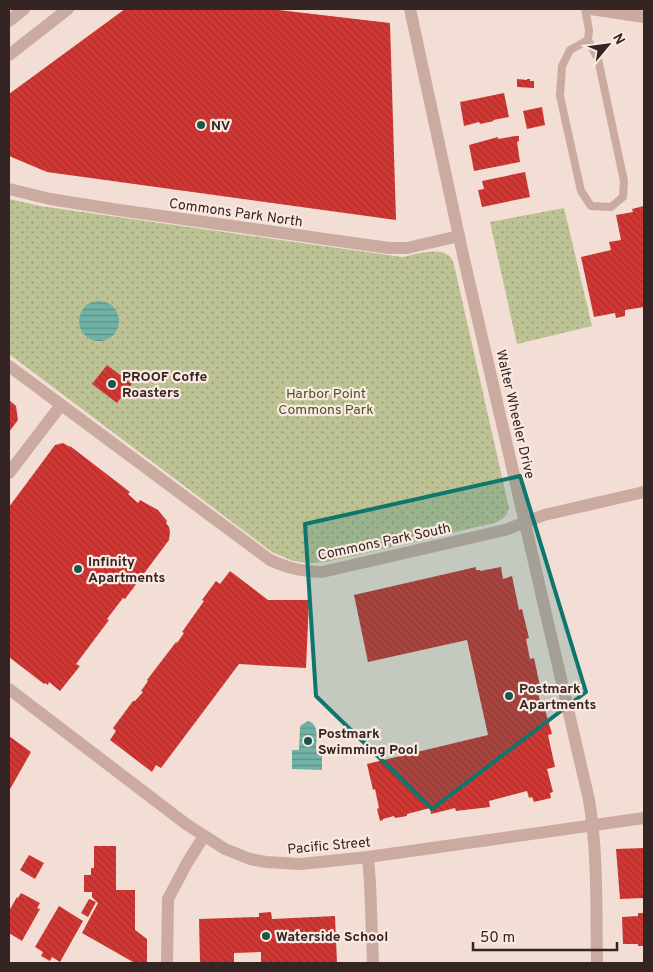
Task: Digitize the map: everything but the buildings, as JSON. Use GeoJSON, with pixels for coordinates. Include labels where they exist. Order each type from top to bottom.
{"type":"FeatureCollection","features":[{"type":"Feature","properties":{"kind":"street"},"geometry":{"type":"LineString","coordinates":[[9,21],[24,9]]}},
{"type":"Feature","properties":{"kind":"street"},"geometry":{"type":"LineString","coordinates":[[9,55],[68,9]]}},
{"type":"Feature","properties":{"kind":"street","name":"Walter Wheeler Drive"},"geometry":{"type":"LineString","coordinates":[[410,9],[459,236],[589,800],[596,854],[597,963]]}},
{"type":"Feature","properties":{"kind":"street"},"geometry":{"type":"LineString","coordinates":[[591,9],[644,16]]}},
{"type":"Feature","properties":{"kind":"street","name":"Commons Park North"},"geometry":{"type":"LineString","coordinates":[[9,189],[50,199],[109,209],[388,248],[408,248],[459,236]]}},
{"type":"Feature","properties":{"kind":"street","name":"Commons Park South"},"geometry":{"type":"LineString","coordinates":[[9,366],[270,560],[292,569],[322,572],[505,530],[544,515],[644,492]]}},
{"type":"Feature","properties":{"kind":"street"},"geometry":{"type":"LineString","coordinates":[[9,473],[61,405]]}},
{"type":"Feature","properties":{"kind":"street","name":"Pacific Street"},"geometry":{"type":"LineString","coordinates":[[9,689],[204,836],[225,849],[250,859],[301,864],[368,858],[644,818]]}},
{"type":"Feature","properties":{"kind":"street"},"geometry":{"type":"LineString","coordinates":[[167,963],[168,899],[204,836]]}},
{"type":"Feature","properties":{"kind":"street"},"geometry":{"type":"LineString","coordinates":[[368,858],[373,963]]}},
{"type":"Feature","properties":{"kind":"lane"},"geometry":{"type":"LineString","coordinates":[[585,9],[589,30],[588,40],[598,59],[624,181],[623,197],[611,207],[592,206],[581,191],[560,96],[562,66],[570,50],[588,40]]}},
{"type":"Feature","properties":{"kind":"highlighted area"},"geometry":{"type":"Polygon","coordinates":[[[520,476],[586,692],[432,809],[316,696],[305,524],[520,476]]]}},
{"type":"Feature","properties":{"kind":"green space","name":"Harbor Point Commons Park"},"geometry":{"type":"Polygon","coordinates":[[[9,199],[40,206],[402,257],[435,251],[447,254],[452,259],[454,266],[509,508],[505,516],[494,523],[326,562],[309,563],[293,561],[272,552],[9,354],[9,199]]]}},
{"type":"Feature","properties":{"kind":"green space"},"geometry":{"type":"Polygon","coordinates":[[[564,208],[592,326],[517,344],[490,222],[564,208]]]}},
{"type":"Feature","properties":{"kind":"water"},"geometry":{"type":"Polygon","coordinates":[[[95,301],[103,301],[110,304],[116,310],[119,321],[116,332],[110,338],[103,341],[95,341],[88,338],[82,332],[79,325],[79,317],[82,310],[88,304],[95,301]]]}},
{"type":"Feature","properties":{"kind":"water","name":"Postmark Swimming Pool"},"geometry":{"type":"Polygon","coordinates":[[[308,721],[316,729],[316,750],[322,751],[322,770],[292,769],[292,750],[299,750],[300,728],[301,725],[308,721]]]}},
{"type":"Feature","properties":{"kind":"place","name":"NV"},"geometry":{"type":"Point","coordinates":[201,125]}},
{"type":"Feature","properties":{"kind":"place","name":"PROOF Coffe Roasters"},"geometry":{"type":"Point","coordinates":[112,384]}},
{"type":"Feature","properties":{"kind":"place","name":"Infinity Apartments"},"geometry":{"type":"Point","coordinates":[78,569]}},
{"type":"Feature","properties":{"kind":"place","name":"Postmark Apartments"},"geometry":{"type":"Point","coordinates":[509,696]}},
{"type":"Feature","properties":{"kind":"place","name":"Postmark Swimming Pool"},"geometry":{"type":"Point","coordinates":[308,741]}},
{"type":"Feature","properties":{"kind":"place","name":"Waterside School"},"geometry":{"type":"Point","coordinates":[266,936]}}]}
